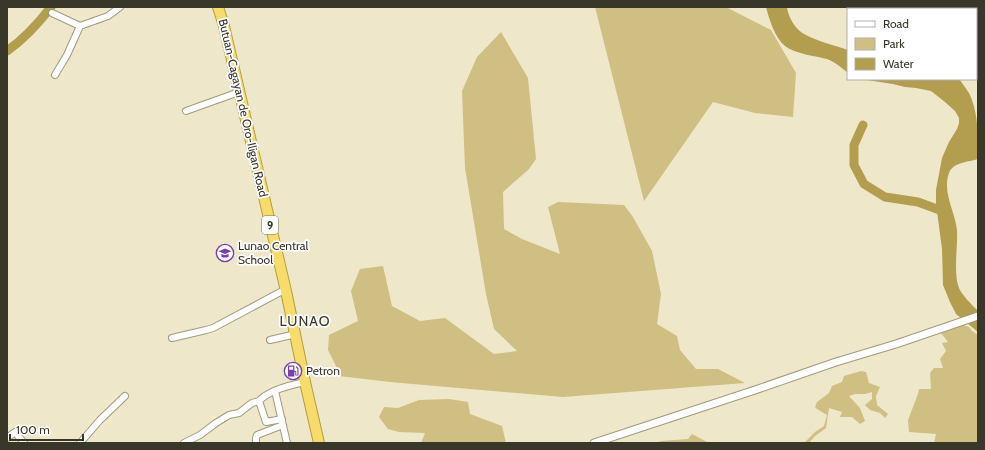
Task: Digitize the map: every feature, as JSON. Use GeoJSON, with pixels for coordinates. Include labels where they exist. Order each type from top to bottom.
{"type":"FeatureCollection","features":[{"type":"Feature","properties":{"kind":"highway","name":"Butuan-Cagayan de Oro-Iligan Road"},"geometry":{"type":"LineString","coordinates":[[218,7],[224,26],[286,289],[319,443]]}},
{"type":"Feature","properties":{"kind":"street"},"geometry":{"type":"LineString","coordinates":[[52,13],[80,26],[108,16],[120,7]]}},
{"type":"Feature","properties":{"kind":"street"},"geometry":{"type":"LineString","coordinates":[[55,75],[67,55],[80,26]]}},
{"type":"Feature","properties":{"kind":"street"},"geometry":{"type":"LineString","coordinates":[[186,111],[239,92]]}},
{"type":"Feature","properties":{"kind":"street"},"geometry":{"type":"LineString","coordinates":[[172,338],[213,328],[286,289]]}},
{"type":"Feature","properties":{"kind":"street"},"geometry":{"type":"LineString","coordinates":[[594,443],[978,316]]}},
{"type":"Feature","properties":{"kind":"street"},"geometry":{"type":"LineString","coordinates":[[270,340],[296,334]]}},
{"type":"Feature","properties":{"kind":"street"},"geometry":{"type":"LineString","coordinates":[[184,443],[200,435],[216,423],[229,416],[239,413],[250,404],[259,401],[263,396],[291,385],[305,382]]}},
{"type":"Feature","properties":{"kind":"street"},"geometry":{"type":"LineString","coordinates":[[275,391],[287,443]]}},
{"type":"Feature","properties":{"kind":"street"},"geometry":{"type":"LineString","coordinates":[[80,443],[100,420],[125,396]]}},
{"type":"Feature","properties":{"kind":"street"},"geometry":{"type":"LineString","coordinates":[[259,401],[266,422],[282,422]]}},
{"type":"Feature","properties":{"kind":"street"},"geometry":{"type":"LineString","coordinates":[[256,443],[257,436],[282,422]]}},
{"type":"Feature","properties":{"kind":"street"},"geometry":{"type":"LineString","coordinates":[[7,438],[14,432],[24,443]]}},
{"type":"Feature","properties":{"kind":"green space"},"geometry":{"type":"Polygon","coordinates":[[[595,7],[726,7],[771,30],[796,73],[793,117],[755,113],[713,102],[644,201],[595,7]]]}},
{"type":"Feature","properties":{"kind":"green space"},"geometry":{"type":"Polygon","coordinates":[[[501,32],[528,78],[536,159],[529,169],[503,192],[504,229],[522,239],[560,254],[548,207],[558,202],[624,205],[633,217],[652,251],[661,294],[657,324],[677,336],[680,350],[696,369],[718,369],[745,383],[563,397],[390,382],[339,376],[328,350],[329,335],[358,321],[351,291],[360,269],[383,266],[392,306],[420,321],[445,318],[494,354],[517,351],[494,329],[486,294],[465,168],[462,91],[477,57],[501,32]]]}},
{"type":"Feature","properties":{"kind":"green space"},"geometry":{"type":"Polygon","coordinates":[[[963,325],[969,327],[978,335],[978,443],[934,443],[936,434],[909,432],[908,420],[919,389],[931,389],[930,373],[934,368],[943,368],[940,359],[946,351],[942,343],[948,342],[941,333],[963,325]]]}},
{"type":"Feature","properties":{"kind":"green space"},"geometry":{"type":"Polygon","coordinates":[[[861,371],[866,372],[869,383],[880,387],[876,396],[877,405],[888,414],[885,418],[880,413],[870,410],[865,405],[872,399],[872,392],[855,394],[849,396],[860,408],[865,421],[860,424],[852,417],[840,417],[842,412],[829,408],[826,428],[815,436],[809,443],[804,443],[815,432],[824,426],[827,415],[815,407],[817,402],[829,393],[832,386],[842,382],[844,376],[861,371]]]}},
{"type":"Feature","properties":{"kind":"green space"},"geometry":{"type":"Polygon","coordinates":[[[449,399],[468,402],[470,414],[502,426],[506,443],[421,443],[425,433],[399,432],[388,429],[379,417],[384,407],[398,408],[419,400],[449,399]]]}},
{"type":"Feature","properties":{"kind":"green space"},"geometry":{"type":"Polygon","coordinates":[[[692,434],[709,443],[656,443],[661,441],[688,439],[692,434]]]}},
{"type":"Feature","properties":{"kind":"water"},"geometry":{"type":"Polygon","coordinates":[[[766,7],[787,7],[793,23],[802,33],[816,40],[847,50],[847,72],[830,60],[789,49],[781,43],[771,23],[766,7]]]}},
{"type":"Feature","properties":{"kind":"water"},"geometry":{"type":"Polygon","coordinates":[[[867,80],[960,80],[969,93],[975,109],[978,134],[978,159],[962,163],[951,169],[947,180],[947,187],[957,230],[957,282],[967,300],[978,311],[978,332],[956,314],[943,285],[942,249],[936,204],[936,190],[942,158],[957,129],[959,118],[955,111],[931,91],[867,80]]]}},
{"type":"Feature","properties":{"kind":"waterway"},"geometry":{"type":"LineString","coordinates":[[7,51],[30,31],[51,7]]}},
{"type":"Feature","properties":{"kind":"waterway"},"geometry":{"type":"LineString","coordinates":[[863,125],[854,145],[854,165],[864,184],[885,197],[918,202],[945,212],[946,215]]}},
{"type":"Feature","properties":{"kind":"place","name":"Lunao Central School"},"geometry":{"type":"Point","coordinates":[225,253]}},
{"type":"Feature","properties":{"kind":"place","name":"Petron"},"geometry":{"type":"Point","coordinates":[293,371]}},
{"type":"Feature","properties":{"kind":"district","name":"LUNAO"},"geometry":{"type":"Point","coordinates":[305,321]}}]}
